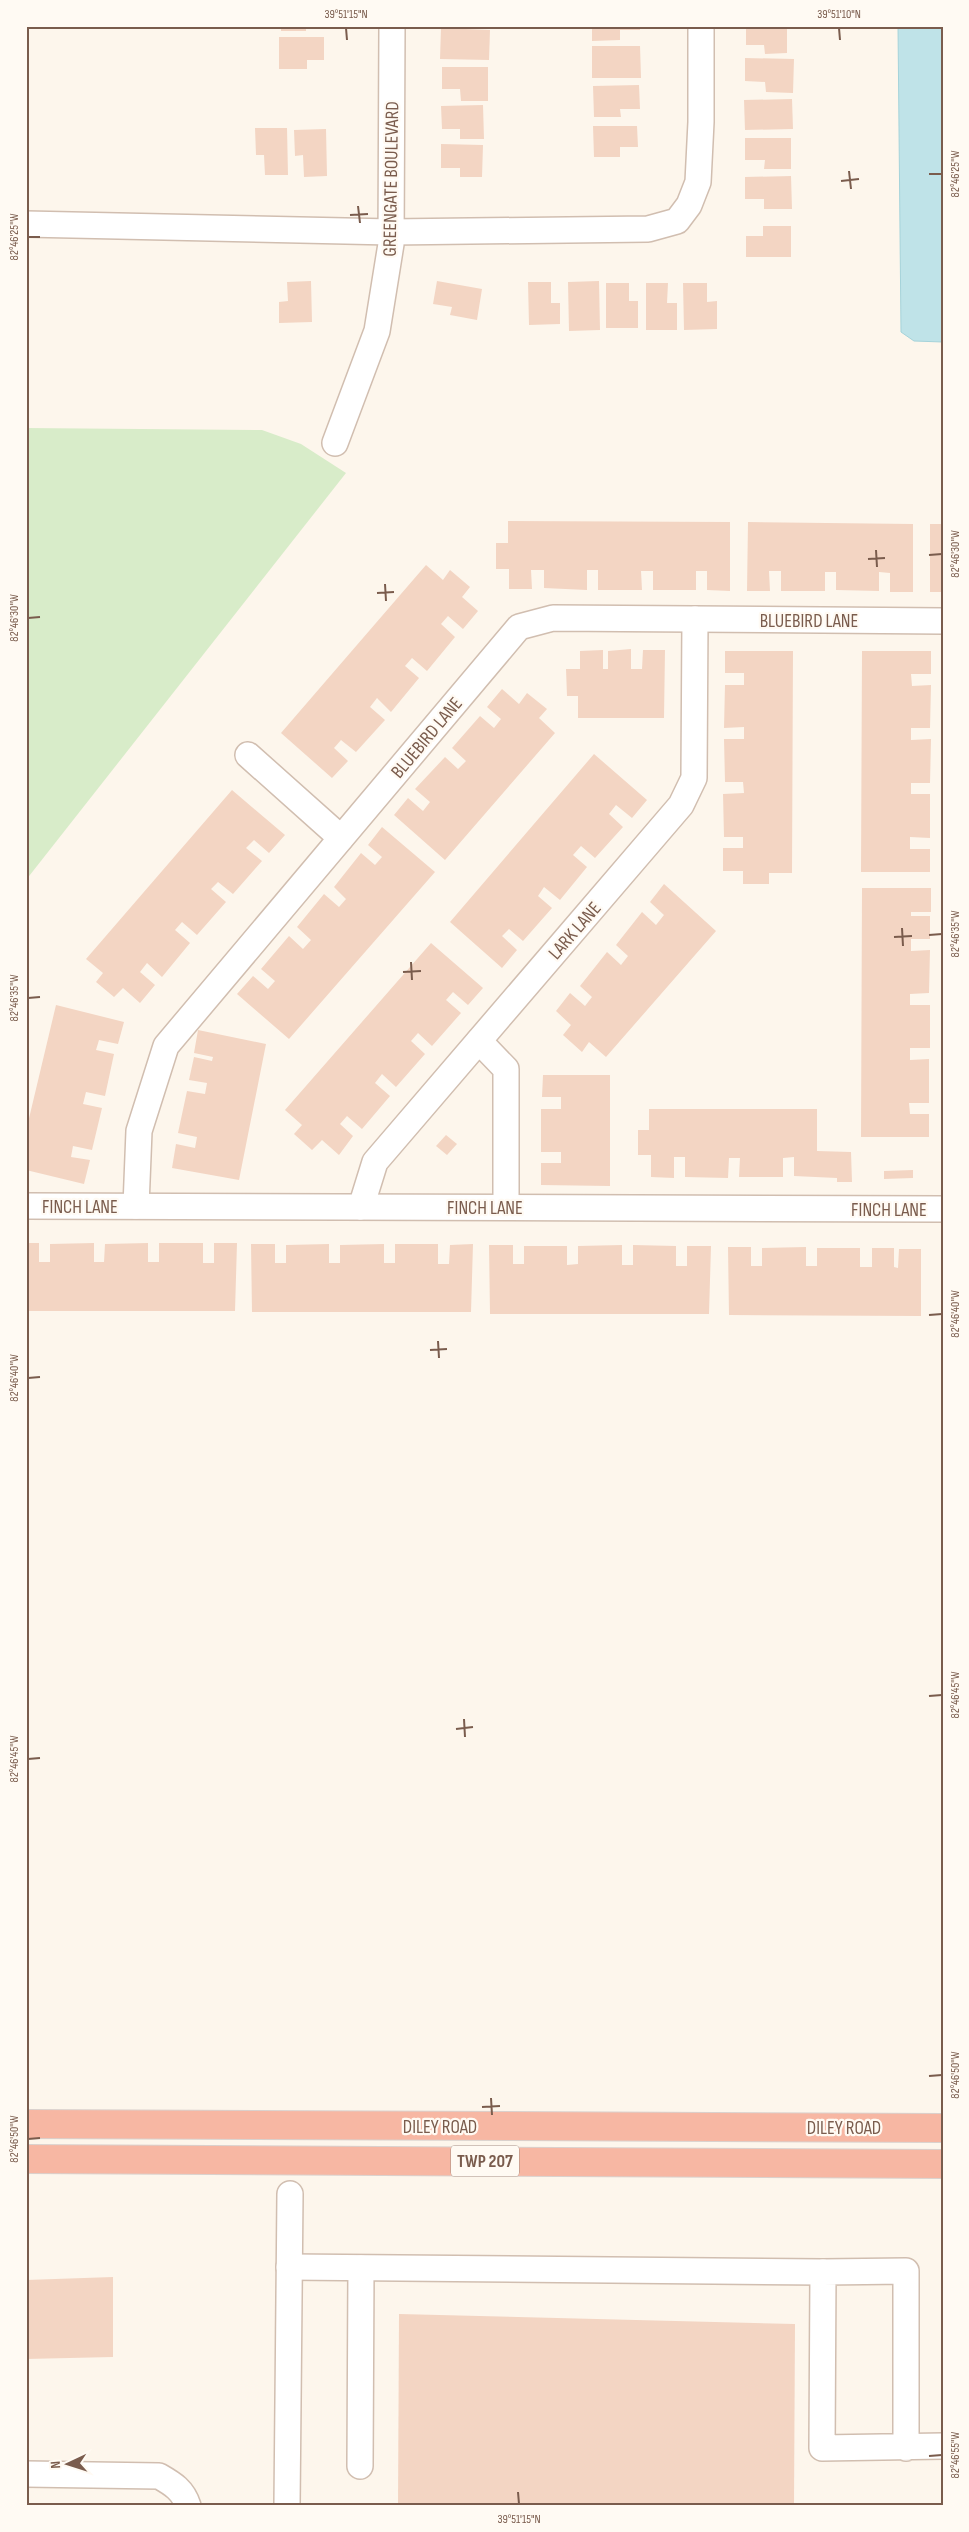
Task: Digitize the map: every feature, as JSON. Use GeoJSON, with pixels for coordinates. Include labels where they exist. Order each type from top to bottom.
{"type":"FeatureCollection","features":[{"type":"Feature","properties":{"kind":"highway","name":"DILEY ROAD"},"geometry":{"type":"LineString","coordinates":[[26,2124],[943,2128]]}},
{"type":"Feature","properties":{"kind":"highway","name":"DILEY ROAD"},"geometry":{"type":"LineString","coordinates":[[26,2159],[943,2164]]}},
{"type":"Feature","properties":{"kind":"street","name":"GREENGATE BOULEVARD"},"geometry":{"type":"LineString","coordinates":[[335,444],[377,331],[391,244],[392,26]]}},
{"type":"Feature","properties":{"kind":"street"},"geometry":{"type":"LineString","coordinates":[[26,224],[391,232],[648,229],[676,221],[689,205],[698,182],[701,122],[701,26]]}},
{"type":"Feature","properties":{"kind":"street","name":"BLUEBIRD LANE"},"geometry":{"type":"LineString","coordinates":[[136,1206],[139,1131],[166,1046],[520,627],[553,618],[943,621]]}},
{"type":"Feature","properties":{"kind":"street","name":"LARK LANE"},"geometry":{"type":"LineString","coordinates":[[361,1207],[375,1162],[681,805],[694,778],[696,619]]}},
{"type":"Feature","properties":{"kind":"street"},"geometry":{"type":"LineString","coordinates":[[248,755],[341,838]]}},
{"type":"Feature","properties":{"kind":"street"},"geometry":{"type":"LineString","coordinates":[[479,1041],[506,1069],[506,1208]]}},
{"type":"Feature","properties":{"kind":"street","name":"FINCH LANE"},"geometry":{"type":"LineString","coordinates":[[26,1206],[943,1209]]}},
{"type":"Feature","properties":{"kind":"street"},"geometry":{"type":"LineString","coordinates":[[287,2506],[290,2194]]}},
{"type":"Feature","properties":{"kind":"street"},"geometry":{"type":"LineString","coordinates":[[289,2268],[906,2271],[906,2448]]}},
{"type":"Feature","properties":{"kind":"street"},"geometry":{"type":"LineString","coordinates":[[360,2466],[361,2268]]}},
{"type":"Feature","properties":{"kind":"street"},"geometry":{"type":"LineString","coordinates":[[823,2272],[822,2448],[943,2446]]}},
{"type":"Feature","properties":{"kind":"street"},"geometry":{"type":"LineString","coordinates":[[26,2474],[159,2476],[175,2484],[185,2497],[188,2506]]}},
{"type":"Feature","properties":{"kind":"green space"},"geometry":{"type":"Polygon","coordinates":[[[26,428],[262,430],[301,444],[346,473],[26,880],[26,428]]]}},
{"type":"Feature","properties":{"kind":"water"},"geometry":{"type":"Polygon","coordinates":[[[898,26],[943,26],[943,342],[914,341],[901,332],[898,26]]]}},
{"type":"Feature","properties":{"kind":"building"},"geometry":{"type":"Polygon","coordinates":[[[281,26],[306,26],[306,31],[281,31],[281,26]]]}},
{"type":"Feature","properties":{"kind":"building"},"geometry":{"type":"Polygon","coordinates":[[[592,26],[640,26],[640,30],[620,30],[620,40],[592,41],[592,26]]]}},
{"type":"Feature","properties":{"kind":"building"},"geometry":{"type":"Polygon","coordinates":[[[746,26],[787,26],[787,53],[765,54],[764,45],[746,45],[746,26]]]}},
{"type":"Feature","properties":{"kind":"building"},"geometry":{"type":"Polygon","coordinates":[[[441,28],[490,30],[489,60],[440,59],[441,28]]]}},
{"type":"Feature","properties":{"kind":"building"},"geometry":{"type":"Polygon","coordinates":[[[279,37],[324,37],[324,60],[307,60],[307,69],[279,69],[279,37]]]}},
{"type":"Feature","properties":{"kind":"building"},"geometry":{"type":"Polygon","coordinates":[[[592,46],[640,46],[641,78],[592,78],[592,46]]]}},
{"type":"Feature","properties":{"kind":"building"},"geometry":{"type":"Polygon","coordinates":[[[745,58],[794,59],[793,93],[766,92],[765,82],[745,81],[745,58]]]}},
{"type":"Feature","properties":{"kind":"building"},"geometry":{"type":"Polygon","coordinates":[[[442,67],[488,67],[488,101],[461,101],[460,89],[442,89],[442,67]]]}},
{"type":"Feature","properties":{"kind":"building"},"geometry":{"type":"Polygon","coordinates":[[[639,85],[640,109],[620,109],[621,117],[594,117],[593,86],[639,85]]]}},
{"type":"Feature","properties":{"kind":"building"},"geometry":{"type":"Polygon","coordinates":[[[792,99],[793,129],[745,130],[744,100],[792,99]]]}},
{"type":"Feature","properties":{"kind":"building"},"geometry":{"type":"Polygon","coordinates":[[[483,105],[484,139],[460,139],[460,129],[442,129],[441,106],[483,105]]]}},
{"type":"Feature","properties":{"kind":"building"},"geometry":{"type":"Polygon","coordinates":[[[593,126],[637,126],[638,147],[620,147],[620,157],[594,157],[593,126]]]}},
{"type":"Feature","properties":{"kind":"building"},"geometry":{"type":"Polygon","coordinates":[[[255,128],[287,128],[288,175],[265,175],[264,155],[256,155],[255,128]]]}},
{"type":"Feature","properties":{"kind":"building"},"geometry":{"type":"Polygon","coordinates":[[[326,129],[327,176],[304,177],[303,155],[295,156],[294,130],[326,129]]]}},
{"type":"Feature","properties":{"kind":"building"},"geometry":{"type":"Polygon","coordinates":[[[745,138],[791,138],[791,169],[764,169],[765,160],[745,160],[745,138]]]}},
{"type":"Feature","properties":{"kind":"building"},"geometry":{"type":"Polygon","coordinates":[[[441,144],[483,145],[482,177],[460,177],[460,168],[441,168],[441,144]]]}},
{"type":"Feature","properties":{"kind":"building"},"geometry":{"type":"Polygon","coordinates":[[[791,176],[792,209],[764,209],[764,199],[745,199],[745,177],[791,176]]]}},
{"type":"Feature","properties":{"kind":"building"},"geometry":{"type":"Polygon","coordinates":[[[763,226],[791,226],[791,257],[746,257],[746,236],[763,236],[763,226]]]}},
{"type":"Feature","properties":{"kind":"building"},"geometry":{"type":"Polygon","coordinates":[[[311,281],[312,322],[279,323],[279,302],[288,301],[287,282],[311,281]]]}},
{"type":"Feature","properties":{"kind":"building"},"geometry":{"type":"Polygon","coordinates":[[[437,281],[482,289],[477,320],[450,315],[452,307],[433,304],[437,281]]]}},
{"type":"Feature","properties":{"kind":"building"},"geometry":{"type":"Polygon","coordinates":[[[599,281],[600,330],[569,331],[568,282],[599,281]]]}},
{"type":"Feature","properties":{"kind":"building"},"geometry":{"type":"Polygon","coordinates":[[[528,282],[551,282],[551,303],[560,303],[560,324],[529,325],[528,282]]]}},
{"type":"Feature","properties":{"kind":"building"},"geometry":{"type":"Polygon","coordinates":[[[606,283],[629,283],[629,301],[638,301],[638,328],[606,328],[606,283]]]}},
{"type":"Feature","properties":{"kind":"building"},"geometry":{"type":"Polygon","coordinates":[[[646,283],[668,283],[667,303],[677,303],[677,330],[646,330],[646,283]]]}},
{"type":"Feature","properties":{"kind":"building"},"geometry":{"type":"Polygon","coordinates":[[[683,283],[707,283],[707,302],[717,301],[717,329],[684,330],[683,283]]]}},
{"type":"Feature","properties":{"kind":"building"},"geometry":{"type":"Polygon","coordinates":[[[508,521],[730,522],[730,591],[707,590],[707,571],[696,571],[696,590],[653,590],[653,571],[641,571],[642,590],[598,590],[598,570],[587,570],[587,590],[544,588],[544,570],[531,570],[532,589],[509,589],[509,569],[496,569],[496,543],[508,543],[508,521]]]}},
{"type":"Feature","properties":{"kind":"building"},"geometry":{"type":"Polygon","coordinates":[[[748,522],[913,524],[913,592],[890,592],[890,573],[879,572],[879,591],[836,590],[836,572],[825,572],[825,591],[781,591],[781,571],[769,571],[770,591],[747,591],[748,522]]]}},
{"type":"Feature","properties":{"kind":"building"},"geometry":{"type":"Polygon","coordinates":[[[930,524],[943,524],[943,592],[930,592],[930,524]]]}},
{"type":"Feature","properties":{"kind":"building"},"geometry":{"type":"Polygon","coordinates":[[[426,565],[443,580],[450,570],[470,587],[462,597],[478,611],[463,629],[448,616],[441,624],[455,637],[427,671],[412,658],[405,666],[419,678],[391,712],[377,698],[370,707],[385,720],[356,752],[341,740],[334,748],[348,761],[332,778],[281,733],[426,565]]]}},
{"type":"Feature","properties":{"kind":"building"},"geometry":{"type":"Polygon","coordinates":[[[631,649],[631,669],[642,669],[643,650],[665,650],[664,718],[578,718],[578,696],[567,696],[566,669],[580,669],[580,651],[603,650],[603,669],[608,669],[608,651],[631,649]]]}},
{"type":"Feature","properties":{"kind":"building"},"geometry":{"type":"Polygon","coordinates":[[[725,651],[793,651],[792,873],[769,873],[769,884],[743,884],[743,871],[723,871],[723,848],[743,848],[743,837],[724,837],[723,794],[744,793],[743,782],[725,782],[724,739],[744,739],[744,727],[724,728],[725,685],[744,685],[744,673],[725,673],[725,651]]]}},
{"type":"Feature","properties":{"kind":"building"},"geometry":{"type":"Polygon","coordinates":[[[862,651],[931,651],[931,674],[911,674],[912,686],[931,685],[930,728],[911,728],[911,740],[931,739],[930,783],[911,783],[911,794],[930,794],[930,838],[910,837],[910,849],[930,849],[930,872],[861,872],[862,651]]]}},
{"type":"Feature","properties":{"kind":"building"},"geometry":{"type":"Polygon","coordinates":[[[502,689],[519,704],[527,693],[547,709],[539,718],[555,733],[445,860],[394,815],[408,798],[423,811],[430,802],[415,789],[445,757],[458,769],[466,761],[452,748],[480,716],[494,728],[501,719],[487,707],[502,689]]]}},
{"type":"Feature","properties":{"kind":"building"},"geometry":{"type":"Polygon","coordinates":[[[594,754],[647,800],[632,818],[616,805],[609,814],[623,827],[595,858],[581,846],[573,855],[587,867],[560,900],[544,887],[538,896],[552,908],[523,941],[509,929],[502,936],[517,950],[502,968],[450,922],[594,754]]]}},
{"type":"Feature","properties":{"kind":"building"},"geometry":{"type":"Polygon","coordinates":[[[232,790],[285,835],[269,853],[254,840],[246,848],[262,861],[233,894],[218,882],[211,889],[226,902],[197,935],[182,922],[175,930],[190,943],[162,977],[147,963],[140,972],[155,985],[140,1003],[123,988],[114,997],[96,982],[103,973],[86,959],[232,790]]]}},
{"type":"Feature","properties":{"kind":"building"},"geometry":{"type":"Polygon","coordinates":[[[382,827],[435,872],[289,1039],[237,994],[253,976],[268,989],[275,981],[261,969],[289,936],[303,949],[311,940],[297,927],[324,894],[339,907],[346,899],[334,887],[361,853],[375,865],[382,857],[368,845],[382,827]]]}},
{"type":"Feature","properties":{"kind":"building"},"geometry":{"type":"Polygon","coordinates":[[[664,884],[716,931],[606,1057],[589,1042],[582,1052],[563,1035],[571,1025],[556,1011],[570,993],[585,1006],[592,997],[580,986],[607,952],[621,965],[628,956],[616,945],[642,912],[656,925],[664,915],[650,902],[664,884]]]}},
{"type":"Feature","properties":{"kind":"building"},"geometry":{"type":"Polygon","coordinates":[[[862,888],[931,888],[931,912],[911,912],[911,916],[930,916],[930,939],[911,939],[911,951],[930,950],[929,993],[910,994],[910,1005],[930,1005],[930,1048],[910,1048],[910,1060],[929,1059],[929,1103],[909,1103],[910,1114],[929,1114],[929,1137],[861,1137],[862,888]]]}},
{"type":"Feature","properties":{"kind":"building"},"geometry":{"type":"Polygon","coordinates":[[[431,943],[483,988],[468,1005],[453,992],[446,1000],[461,1013],[432,1046],[418,1033],[411,1041],[425,1054],[396,1087],[382,1074],[375,1083],[390,1096],[362,1129],[347,1116],[340,1124],[353,1136],[339,1155],[322,1140],[312,1150],[294,1134],[302,1125],[285,1110],[431,943]]]}},
{"type":"Feature","properties":{"kind":"building"},"geometry":{"type":"Polygon","coordinates":[[[56,1005],[124,1022],[118,1044],[99,1040],[96,1050],[114,1054],[105,1096],[86,1092],[83,1104],[102,1108],[92,1150],[73,1146],[71,1157],[90,1160],[84,1184],[26,1170],[26,1131],[56,1005]]]}},
{"type":"Feature","properties":{"kind":"building"},"geometry":{"type":"Polygon","coordinates":[[[198,1030],[266,1044],[239,1180],[172,1168],[176,1144],[195,1148],[197,1137],[178,1133],[187,1091],[205,1094],[207,1083],[189,1080],[194,1057],[212,1061],[213,1057],[194,1053],[198,1030]]]}},
{"type":"Feature","properties":{"kind":"building"},"geometry":{"type":"Polygon","coordinates":[[[543,1075],[610,1075],[610,1186],[541,1185],[541,1163],[561,1163],[561,1152],[541,1152],[541,1109],[561,1109],[561,1097],[542,1097],[543,1075]]]}},
{"type":"Feature","properties":{"kind":"building"},"geometry":{"type":"Polygon","coordinates":[[[649,1109],[817,1109],[817,1151],[851,1152],[852,1182],[837,1182],[837,1178],[794,1176],[794,1157],[783,1158],[783,1177],[739,1177],[740,1158],[729,1158],[728,1178],[685,1177],[685,1157],[674,1157],[674,1178],[651,1177],[651,1155],[638,1155],[638,1130],[649,1130],[649,1109]]]}},
{"type":"Feature","properties":{"kind":"building"},"geometry":{"type":"Polygon","coordinates":[[[446,1135],[457,1144],[447,1155],[436,1146],[446,1135]]]}},
{"type":"Feature","properties":{"kind":"building"},"geometry":{"type":"Polygon","coordinates":[[[913,1170],[913,1178],[884,1179],[884,1171],[913,1170]]]}},
{"type":"Feature","properties":{"kind":"building"},"geometry":{"type":"Polygon","coordinates":[[[26,1243],[39,1243],[39,1262],[50,1262],[50,1244],[94,1243],[94,1262],[104,1262],[105,1244],[148,1243],[148,1262],[159,1262],[159,1243],[203,1243],[203,1263],[214,1263],[214,1243],[237,1243],[235,1311],[26,1311],[26,1243]]]}},
{"type":"Feature","properties":{"kind":"building"},"geometry":{"type":"Polygon","coordinates":[[[251,1244],[275,1244],[275,1263],[286,1263],[286,1245],[329,1244],[329,1263],[340,1263],[340,1245],[384,1244],[384,1263],[395,1263],[395,1244],[438,1244],[438,1264],[449,1264],[450,1245],[473,1244],[471,1312],[252,1312],[251,1244]]]}},
{"type":"Feature","properties":{"kind":"building"},"geometry":{"type":"Polygon","coordinates":[[[489,1245],[513,1245],[513,1264],[524,1264],[524,1246],[567,1246],[567,1265],[578,1264],[578,1246],[622,1245],[622,1265],[633,1265],[633,1245],[676,1246],[676,1266],[687,1266],[687,1246],[711,1246],[709,1314],[490,1314],[489,1245]]]}},
{"type":"Feature","properties":{"kind":"building"},"geometry":{"type":"Polygon","coordinates":[[[728,1247],[751,1247],[751,1266],[762,1266],[762,1248],[806,1247],[806,1266],[817,1266],[817,1248],[860,1248],[860,1267],[872,1267],[872,1248],[894,1248],[894,1267],[898,1268],[899,1249],[921,1249],[921,1316],[729,1315],[728,1247]]]}},
{"type":"Feature","properties":{"kind":"building"},"geometry":{"type":"Polygon","coordinates":[[[113,2277],[113,2357],[26,2359],[26,2280],[113,2277]]]}},
{"type":"Feature","properties":{"kind":"building"},"geometry":{"type":"Polygon","coordinates":[[[399,2314],[795,2324],[794,2506],[398,2506],[399,2314]]]}}]}
